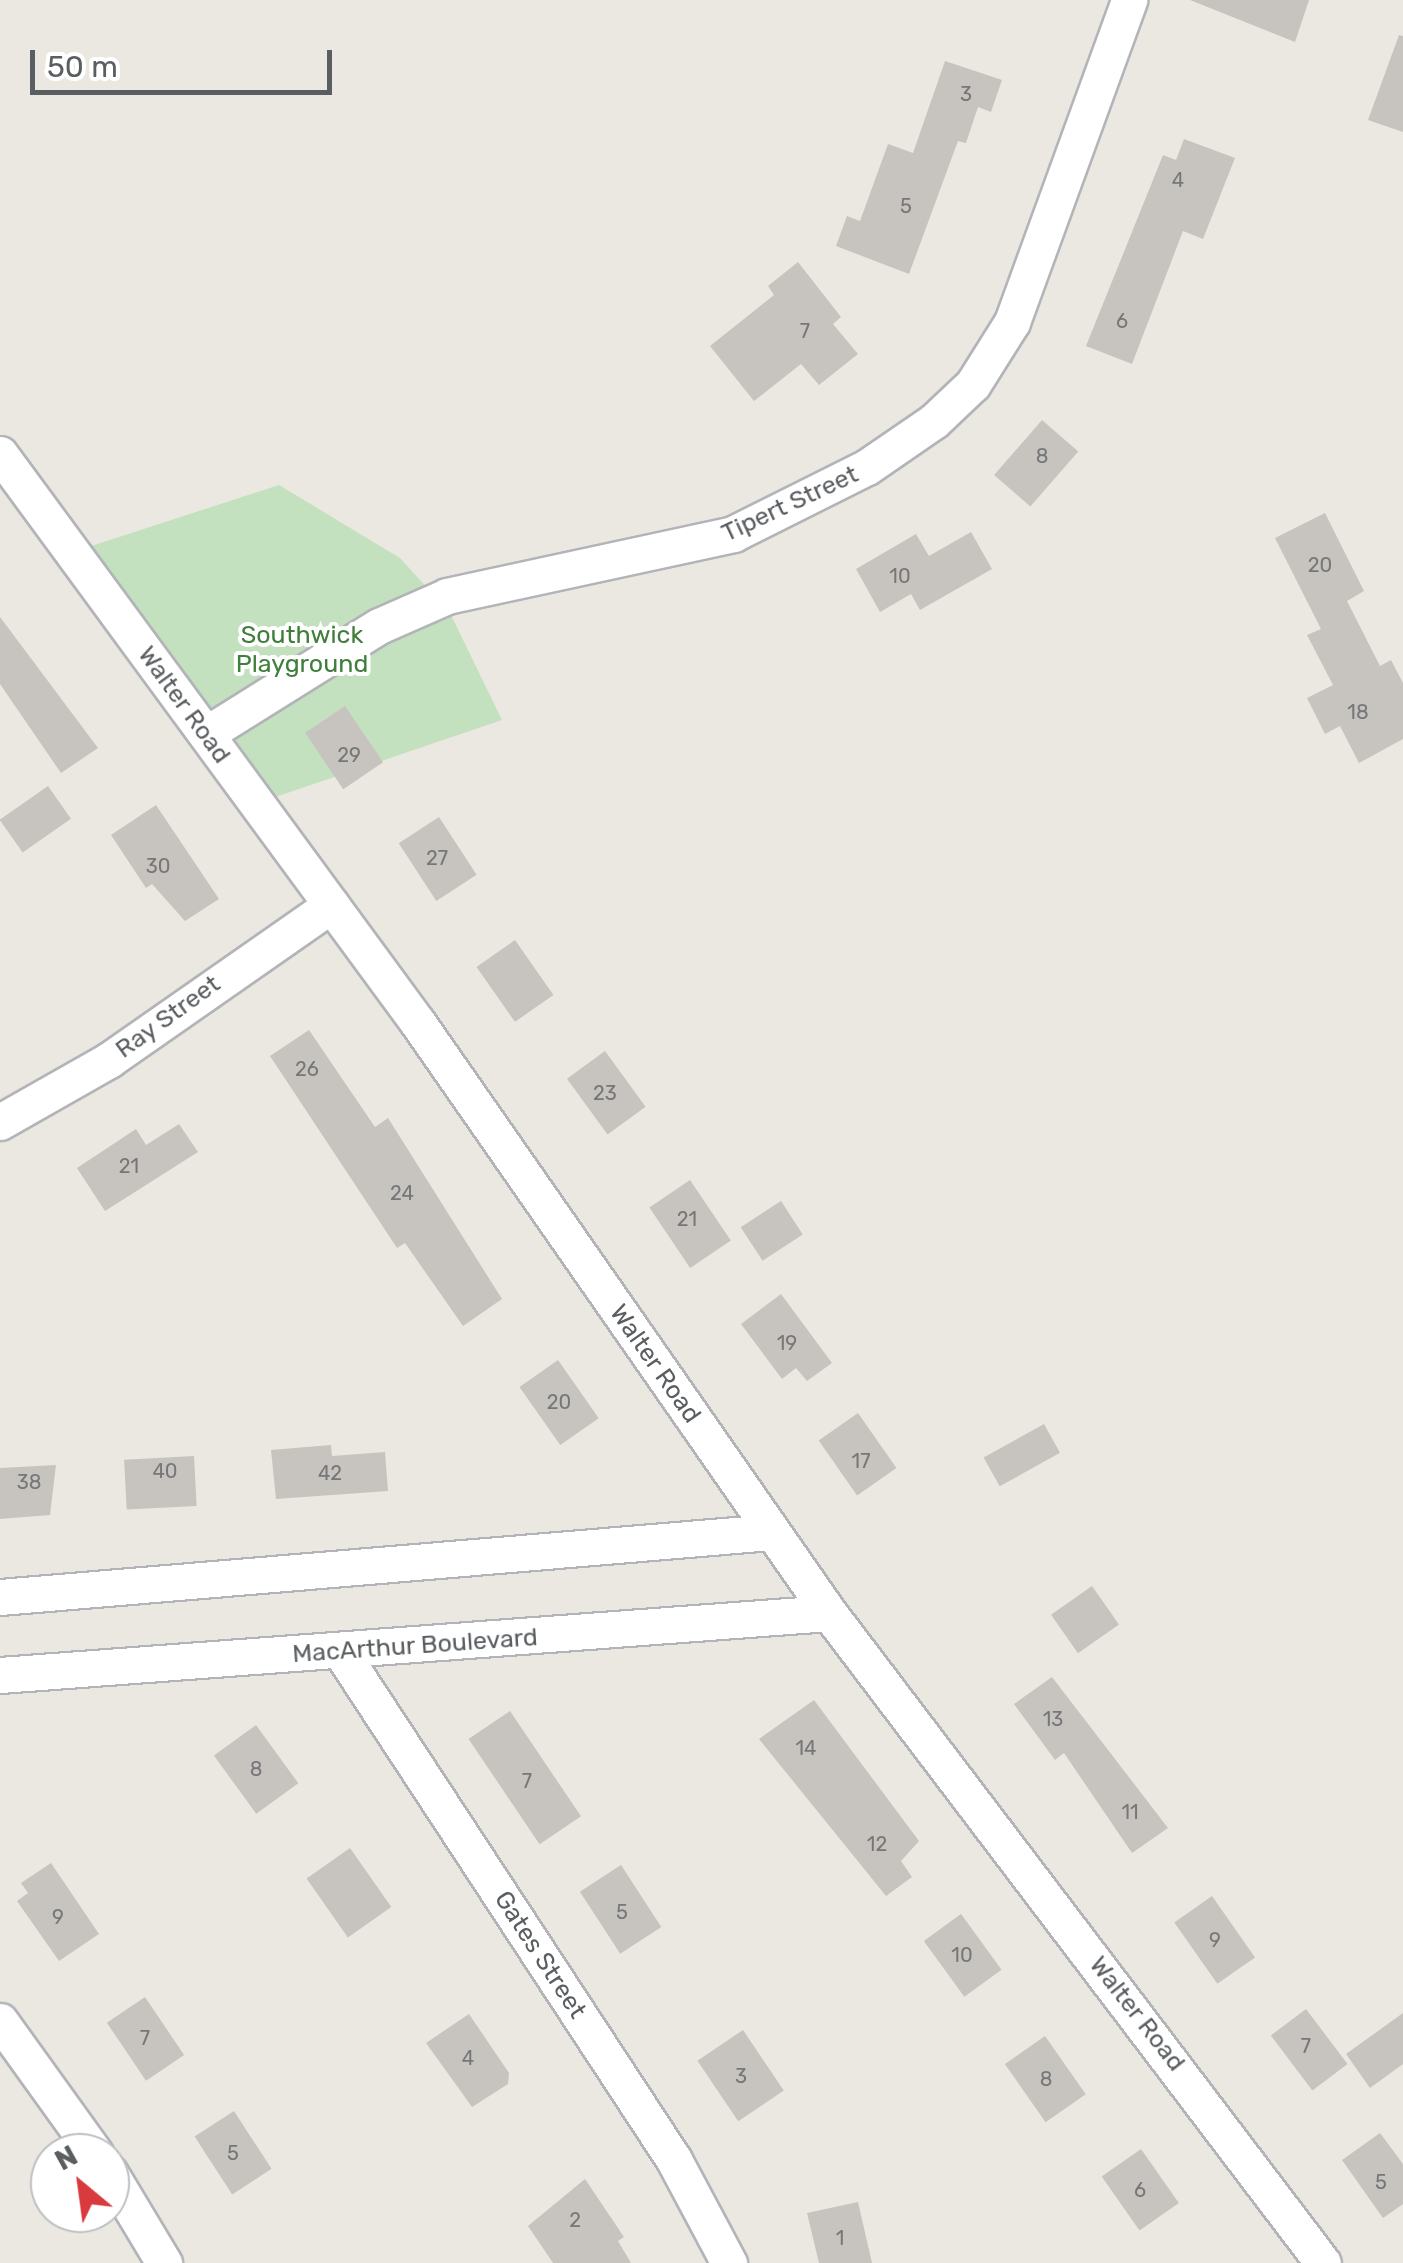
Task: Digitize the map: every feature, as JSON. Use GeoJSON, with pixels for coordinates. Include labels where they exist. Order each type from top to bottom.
{"type":"FeatureCollection","features":[{"type":"Feature","properties":{"kind":"street","name":"Tipert Street"},"geometry":{"type":"LineString","coordinates":[[206,734],[379,626],[447,596],[733,534],[867,467],[934,421],[973,384],[1012,322],[1129,0]]}},
{"type":"Feature","properties":{"kind":"street","name":"Walter Road"},"geometry":{"type":"LineString","coordinates":[[0,454],[332,905],[829,1613],[1323,2263]]}},
{"type":"Feature","properties":{"kind":"street","name":"Ray Street"},"geometry":{"type":"LineString","coordinates":[[0,1122],[108,1060],[332,905]]}},
{"type":"Feature","properties":{"kind":"street"},"geometry":{"type":"LineString","coordinates":[[0,1596],[771,1532]]}},
{"type":"Feature","properties":{"kind":"street","name":"MacArthur Boulevard"},"geometry":{"type":"LineString","coordinates":[[0,1675],[829,1613]]}},
{"type":"Feature","properties":{"kind":"street","name":"Gates Street"},"geometry":{"type":"LineString","coordinates":[[341,1652],[674,2160],[729,2263]]}},
{"type":"Feature","properties":{"kind":"street"},"geometry":{"type":"LineString","coordinates":[[0,2021],[81,2133]]}},
{"type":"Feature","properties":{"kind":"street"},"geometry":{"type":"LineString","coordinates":[[130,2206],[164,2263]]}},
{"type":"Feature","properties":{"kind":"green space","name":"Southwick Playground"},"geometry":{"type":"Polygon","coordinates":[[[279,485],[400,558],[450,613],[502,720],[252,805],[79,550],[279,485]]]}},
{"type":"Feature","properties":{"kind":"building"},"geometry":{"type":"Polygon","coordinates":[[[1190,0],[1309,0],[1295,42],[1190,0]]]}},
{"type":"Feature","properties":{"kind":"building"},"geometry":{"type":"Polygon","coordinates":[[[1399,35],[1403,36],[1403,132],[1368,120],[1399,35]]]}},
{"type":"Feature","properties":{"kind":"building"},"geometry":{"type":"Polygon","coordinates":[[[945,61],[1002,80],[991,112],[978,107],[966,143],[958,141],[909,274],[836,246],[847,216],[860,221],[888,144],[913,153],[945,61]]]}},
{"type":"Feature","properties":{"kind":"building"},"geometry":{"type":"Polygon","coordinates":[[[1184,139],[1235,158],[1203,239],[1183,231],[1132,364],[1086,346],[1163,155],[1176,160],[1184,139]]]}},
{"type":"Feature","properties":{"kind":"building"},"geometry":{"type":"Polygon","coordinates":[[[798,262],[841,317],[833,324],[858,354],[819,385],[801,364],[754,401],[710,346],[774,295],[768,286],[798,262]]]}},
{"type":"Feature","properties":{"kind":"building"},"geometry":{"type":"Polygon","coordinates":[[[1042,420],[1078,451],[1030,507],[994,475],[1042,420]]]}},
{"type":"Feature","properties":{"kind":"building"},"geometry":{"type":"Polygon","coordinates":[[[1325,513],[1364,591],[1347,601],[1380,666],[1391,660],[1403,683],[1403,739],[1359,763],[1340,726],[1325,734],[1307,698],[1333,685],[1307,635],[1321,629],[1275,538],[1325,513]]]}},
{"type":"Feature","properties":{"kind":"building"},"geometry":{"type":"Polygon","coordinates":[[[971,532],[992,569],[920,610],[911,594],[880,612],[856,569],[916,534],[929,556],[971,532]]]}},
{"type":"Feature","properties":{"kind":"building"},"geometry":{"type":"Polygon","coordinates":[[[0,617],[98,748],[61,773],[0,684],[0,617]]]}},
{"type":"Feature","properties":{"kind":"building"},"geometry":{"type":"Polygon","coordinates":[[[345,706],[383,762],[343,789],[305,733],[345,706]]]}},
{"type":"Feature","properties":{"kind":"building"},"geometry":{"type":"Polygon","coordinates":[[[48,786],[71,819],[23,853],[0,820],[48,786]]]}},
{"type":"Feature","properties":{"kind":"building"},"geometry":{"type":"Polygon","coordinates":[[[156,805],[219,899],[185,921],[152,884],[146,888],[111,835],[156,805]]]}},
{"type":"Feature","properties":{"kind":"building"},"geometry":{"type":"Polygon","coordinates":[[[439,817],[477,875],[436,901],[399,843],[439,817]]]}},
{"type":"Feature","properties":{"kind":"building"},"geometry":{"type":"Polygon","coordinates":[[[515,940],[553,995],[515,1022],[476,967],[515,940]]]}},
{"type":"Feature","properties":{"kind":"building"},"geometry":{"type":"Polygon","coordinates":[[[309,1030],[375,1127],[388,1118],[502,1299],[463,1326],[405,1243],[397,1248],[270,1056],[309,1030]]]}},
{"type":"Feature","properties":{"kind":"building"},"geometry":{"type":"Polygon","coordinates":[[[605,1051],[646,1107],[608,1134],[567,1079],[605,1051]]]}},
{"type":"Feature","properties":{"kind":"building"},"geometry":{"type":"Polygon","coordinates":[[[179,1124],[198,1152],[105,1211],[77,1168],[136,1129],[146,1145],[179,1124]]]}},
{"type":"Feature","properties":{"kind":"building"},"geometry":{"type":"Polygon","coordinates":[[[690,1180],[731,1241],[690,1268],[649,1207],[690,1180]]]}},
{"type":"Feature","properties":{"kind":"building"},"geometry":{"type":"Polygon","coordinates":[[[781,1201],[803,1235],[763,1261],[741,1227],[781,1201]]]}},
{"type":"Feature","properties":{"kind":"building"},"geometry":{"type":"Polygon","coordinates":[[[781,1294],[832,1363],[807,1381],[796,1368],[782,1379],[741,1324],[781,1294]]]}},
{"type":"Feature","properties":{"kind":"building"},"geometry":{"type":"Polygon","coordinates":[[[558,1360],[599,1418],[560,1445],[519,1387],[558,1360]]]}},
{"type":"Feature","properties":{"kind":"building"},"geometry":{"type":"Polygon","coordinates":[[[858,1413],[896,1468],[857,1495],[819,1441],[858,1413]]]}},
{"type":"Feature","properties":{"kind":"building"},"geometry":{"type":"Polygon","coordinates":[[[1044,1424],[1060,1453],[1000,1486],[984,1457],[1044,1424]]]}},
{"type":"Feature","properties":{"kind":"building"},"geometry":{"type":"Polygon","coordinates":[[[331,1445],[332,1456],[385,1452],[388,1491],[276,1499],[271,1450],[331,1445]]]}},
{"type":"Feature","properties":{"kind":"building"},"geometry":{"type":"Polygon","coordinates":[[[194,1456],[197,1506],[127,1510],[124,1460],[194,1456]]]}},
{"type":"Feature","properties":{"kind":"building"},"geometry":{"type":"Polygon","coordinates":[[[56,1465],[50,1515],[0,1519],[0,1468],[56,1465]]]}},
{"type":"Feature","properties":{"kind":"building"},"geometry":{"type":"Polygon","coordinates":[[[1092,1586],[1119,1625],[1078,1653],[1051,1615],[1092,1586]]]}},
{"type":"Feature","properties":{"kind":"building"},"geometry":{"type":"Polygon","coordinates":[[[1052,1677],[1168,1828],[1132,1853],[1064,1753],[1055,1760],[1014,1704],[1052,1677]]]}},
{"type":"Feature","properties":{"kind":"building"},"geometry":{"type":"Polygon","coordinates":[[[814,1700],[919,1841],[901,1861],[912,1877],[886,1896],[759,1739],[814,1700]]]}},
{"type":"Feature","properties":{"kind":"building"},"geometry":{"type":"Polygon","coordinates":[[[510,1711],[581,1816],[540,1844],[469,1739],[510,1711]]]}},
{"type":"Feature","properties":{"kind":"building"},"geometry":{"type":"Polygon","coordinates":[[[256,1725],[298,1783],[256,1814],[214,1756],[256,1725]]]}},
{"type":"Feature","properties":{"kind":"building"},"geometry":{"type":"Polygon","coordinates":[[[350,1848],[391,1907],[348,1937],[307,1878],[350,1848]]]}},
{"type":"Feature","properties":{"kind":"building"},"geometry":{"type":"Polygon","coordinates":[[[51,1863],[99,1934],[59,1961],[17,1901],[28,1893],[21,1883],[51,1863]]]}},
{"type":"Feature","properties":{"kind":"building"},"geometry":{"type":"Polygon","coordinates":[[[621,1865],[661,1927],[620,1954],[580,1892],[621,1865]]]}},
{"type":"Feature","properties":{"kind":"building"},"geometry":{"type":"Polygon","coordinates":[[[1212,1896],[1255,1957],[1217,1984],[1174,1922],[1212,1896]]]}},
{"type":"Feature","properties":{"kind":"building"},"geometry":{"type":"Polygon","coordinates":[[[961,1914],[1002,1970],[964,1997],[924,1941],[961,1914]]]}},
{"type":"Feature","properties":{"kind":"building"},"geometry":{"type":"Polygon","coordinates":[[[145,1997],[184,2055],[146,2081],[107,2023],[145,1997]]]}},
{"type":"Feature","properties":{"kind":"building"},"geometry":{"type":"Polygon","coordinates":[[[1306,2009],[1348,2064],[1312,2091],[1271,2035],[1306,2009]]]}},
{"type":"Feature","properties":{"kind":"building"},"geometry":{"type":"Polygon","coordinates":[[[1403,2013],[1403,2064],[1370,2088],[1346,2054],[1403,2013]]]}},
{"type":"Feature","properties":{"kind":"building"},"geometry":{"type":"Polygon","coordinates":[[[469,2014],[509,2073],[508,2084],[472,2107],[426,2043],[469,2014]]]}},
{"type":"Feature","properties":{"kind":"building"},"geometry":{"type":"Polygon","coordinates":[[[743,2030],[784,2091],[738,2121],[697,2061],[743,2030]]]}},
{"type":"Feature","properties":{"kind":"building"},"geometry":{"type":"Polygon","coordinates":[[[1045,2036],[1086,2094],[1046,2122],[1005,2064],[1045,2036]]]}},
{"type":"Feature","properties":{"kind":"building"},"geometry":{"type":"Polygon","coordinates":[[[234,2111],[272,2169],[232,2194],[195,2137],[234,2111]]]}},
{"type":"Feature","properties":{"kind":"building"},"geometry":{"type":"Polygon","coordinates":[[[1380,2133],[1403,2164],[1403,2204],[1383,2218],[1342,2160],[1380,2133]]]}},
{"type":"Feature","properties":{"kind":"building"},"geometry":{"type":"Polygon","coordinates":[[[1141,2149],[1179,2203],[1140,2231],[1102,2177],[1141,2149]]]}},
{"type":"Feature","properties":{"kind":"building"},"geometry":{"type":"Polygon","coordinates":[[[585,2179],[624,2237],[618,2241],[631,2263],[553,2263],[528,2226],[585,2179]]]}},
{"type":"Feature","properties":{"kind":"building"},"geometry":{"type":"Polygon","coordinates":[[[858,2202],[872,2263],[819,2263],[807,2213],[858,2202]]]}}]}
